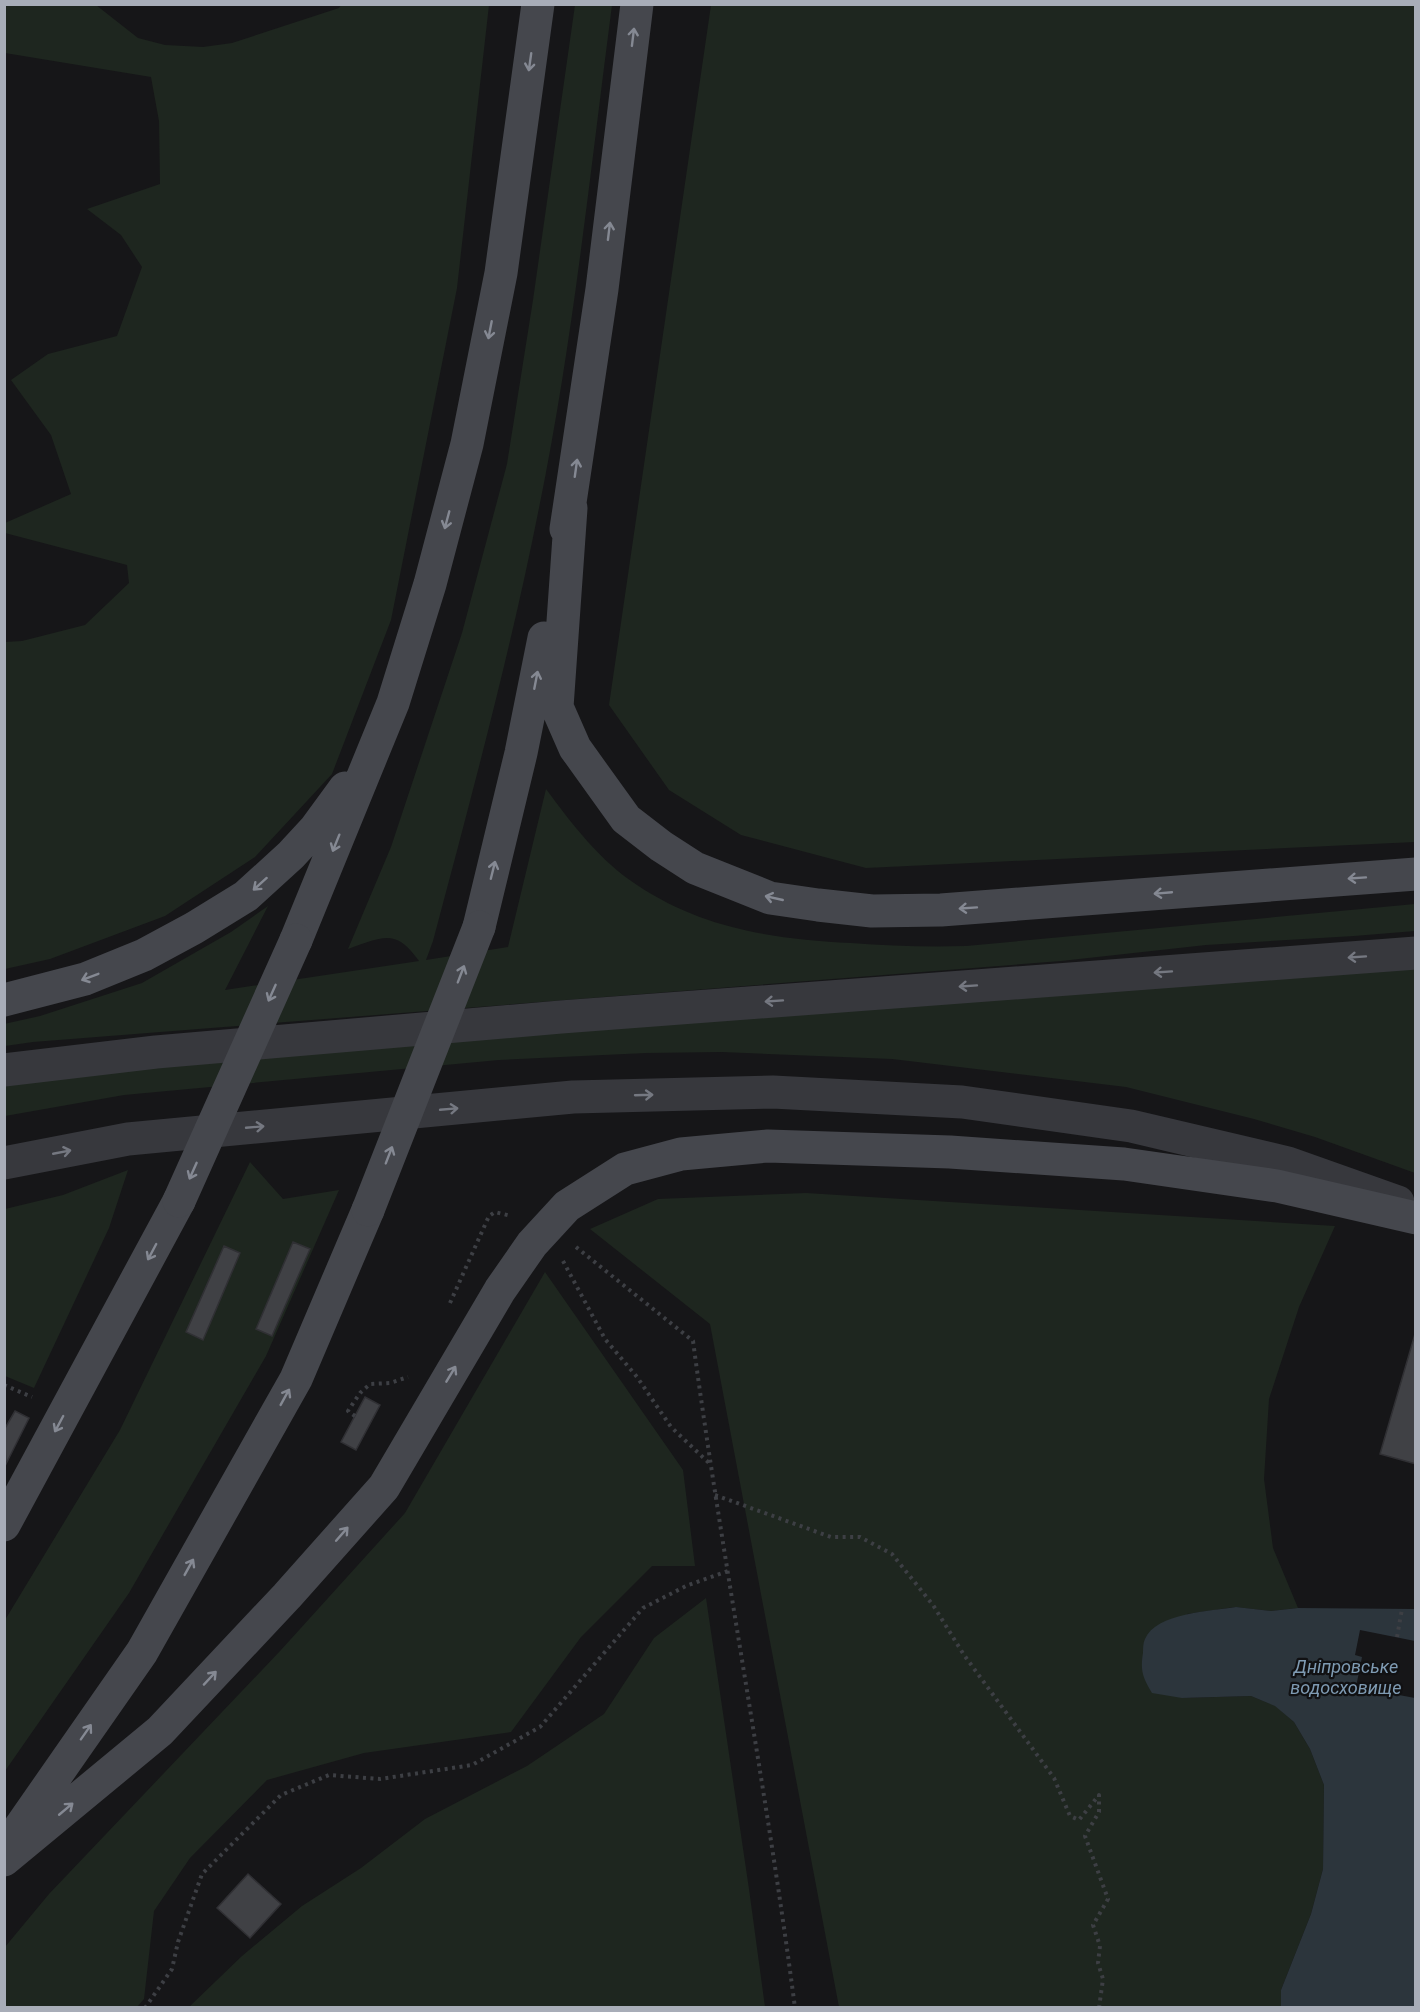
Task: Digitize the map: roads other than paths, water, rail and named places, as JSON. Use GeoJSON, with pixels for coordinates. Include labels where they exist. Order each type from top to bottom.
{"type":"FeatureCollection","features":[{"type":"Feature","properties":{"kind":"main road"},"geometry":{"type":"LineString","coordinates":[[4,1525],[179,1201],[296,940],[393,703],[430,584],[467,444],[501,273],[538,4]]}},
{"type":"Feature","properties":{"kind":"main road"},"geometry":{"type":"LineString","coordinates":[[4,1849],[142,1652],[296,1378],[368,1210],[479,927],[521,753],[571,508],[602,289],[637,4]]}},
{"type":"Feature","properties":{"kind":"main road"},"geometry":{"type":"LineString","coordinates":[[571,508],[557,707],[574,748],[626,819],[695,868],[770,898],[818,906],[872,910],[941,910],[1416,874]]}},
{"type":"Feature","properties":{"kind":"main road"},"geometry":{"type":"LineString","coordinates":[[4,1000],[85,980],[144,955],[246,896],[291,855],[342,794],[368,752],[393,703]]}},
{"type":"Feature","properties":{"kind":"main road"},"geometry":{"type":"LineString","coordinates":[[4,1860],[160,1731],[287,1596],[384,1487],[500,1290],[532,1244],[567,1206],[624,1169],[681,1154],[768,1146],[950,1152],[1124,1164],[1277,1186],[1416,1218]]}},
{"type":"Feature","properties":{"kind":"street"},"geometry":{"type":"LineString","coordinates":[[4,1070],[156,1052],[561,1017],[1416,953]]}},
{"type":"Feature","properties":{"kind":"street"},"geometry":{"type":"LineString","coordinates":[[4,1163],[140,1137],[573,1097],[772,1092],[962,1102],[1131,1126],[1288,1163],[1416,1208]]}},
{"type":"Feature","properties":{"kind":"water","name":"Дніпровське водосховище"},"geometry":{"type":"Polygon","coordinates":[[[1236,1607],[1271,1611],[1298,1608],[1415,1609],[1415,2007],[1281,2007],[1281,1990],[1311,1914],[1323,1869],[1324,1785],[1310,1749],[1294,1722],[1275,1706],[1251,1696],[1182,1698],[1152,1693],[1142,1670],[1144,1641],[1151,1630],[1160,1624],[1185,1615],[1236,1607]]]}}]}
